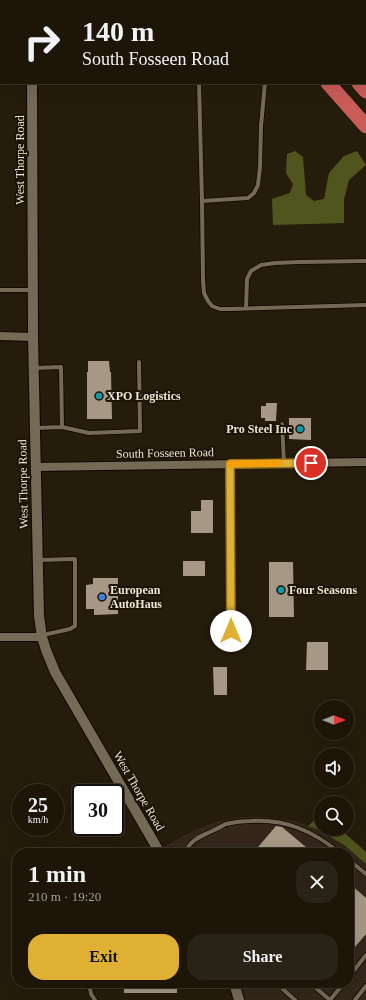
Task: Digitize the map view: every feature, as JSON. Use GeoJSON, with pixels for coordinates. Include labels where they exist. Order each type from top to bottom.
{"type":"FeatureCollection","features":[{"type":"Feature","properties":{"kind":"highway"},"geometry":{"type":"LineString","coordinates":[[329,84],[366,126]]}},
{"type":"Feature","properties":{"kind":"street","name":"West Thorpe Road"},"geometry":{"type":"LineString","coordinates":[[32,84],[35,428],[39,616],[42,636],[47,655],[55,672],[157,848]]}},
{"type":"Feature","properties":{"kind":"street"},"geometry":{"type":"LineString","coordinates":[[0,336],[34,337]]}},
{"type":"Feature","properties":{"kind":"street","name":"South Fosseen Road"},"geometry":{"type":"LineString","coordinates":[[36,467],[366,462]]}},
{"type":"Feature","properties":{"kind":"street"},"geometry":{"type":"LineString","coordinates":[[230,464],[231,631]]}},
{"type":"Feature","properties":{"kind":"street"},"geometry":{"type":"LineString","coordinates":[[0,637],[42,636]]}},
{"type":"Feature","properties":{"kind":"street"},"geometry":{"type":"LineString","coordinates":[[235,988],[239,1000]]}},
{"type":"Feature","properties":{"kind":"lane"},"geometry":{"type":"LineString","coordinates":[[199,84],[203,280],[204,293],[208,301],[212,306],[220,309],[366,305]]}},
{"type":"Feature","properties":{"kind":"lane"},"geometry":{"type":"LineString","coordinates":[[202,201],[248,198],[254,193],[258,185],[260,166],[261,126],[265,84]]}},
{"type":"Feature","properties":{"kind":"lane"},"geometry":{"type":"LineString","coordinates":[[246,308],[247,279],[251,271],[261,265],[294,262],[366,261]]}},
{"type":"Feature","properties":{"kind":"lane"},"geometry":{"type":"LineString","coordinates":[[0,290],[33,290]]}},
{"type":"Feature","properties":{"kind":"lane"},"geometry":{"type":"LineString","coordinates":[[35,428],[62,427],[89,433],[140,431],[139,362]]}},
{"type":"Feature","properties":{"kind":"lane"},"geometry":{"type":"LineString","coordinates":[[34,368],[61,367],[62,427]]}},
{"type":"Feature","properties":{"kind":"lane"},"geometry":{"type":"LineString","coordinates":[[282,424],[284,463]]}},
{"type":"Feature","properties":{"kind":"lane"},"geometry":{"type":"LineString","coordinates":[[38,560],[74,559],[75,626],[70,629],[42,636]]}},
{"type":"Feature","properties":{"kind":"lane"},"geometry":{"type":"LineString","coordinates":[[187,848],[196,839],[226,824],[264,820],[280,822],[299,828],[315,836],[333,848]]}},
{"type":"Feature","properties":{"kind":"lane"},"geometry":{"type":"LineString","coordinates":[[354,864],[366,874]]}},
{"type":"Feature","properties":{"kind":"lane"},"geometry":{"type":"LineString","coordinates":[[354,971],[366,955]]}},
{"type":"Feature","properties":{"kind":"lane"},"geometry":{"type":"LineString","coordinates":[[354,1000],[366,986]]}},
{"type":"Feature","properties":{"kind":"lane"},"geometry":{"type":"LineString","coordinates":[[89,988],[90,994],[96,1000]]}},
{"type":"Feature","properties":{"kind":"lane"},"geometry":{"type":"LineString","coordinates":[[281,988],[295,1000]]}},
{"type":"Feature","properties":{"kind":"lane"},"geometry":{"type":"LineString","coordinates":[[316,988],[330,1000],[340,988]]}},
{"type":"Feature","properties":{"kind":"shaded area"},"geometry":{"type":"Polygon","coordinates":[[[241,817],[265,817],[295,821],[314,828],[314,836],[329,836],[347,848],[161,848],[197,829],[216,822],[241,817]]]}},
{"type":"Feature","properties":{"kind":"shaded area"},"geometry":{"type":"Polygon","coordinates":[[[354,854],[366,864],[366,1000],[244,1000],[239,988],[354,988],[354,854]]]}},
{"type":"Feature","properties":{"kind":"green space"},"geometry":{"type":"Polygon","coordinates":[[[295,151],[303,157],[306,195],[314,201],[324,199],[329,173],[344,156],[357,151],[366,165],[349,180],[344,199],[344,223],[273,225],[272,199],[290,193],[293,184],[286,173],[287,154],[295,151]]]}},
{"type":"Feature","properties":{"kind":"green space"},"geometry":{"type":"Polygon","coordinates":[[[314,821],[314,828],[308,826],[314,821]]]}},
{"type":"Feature","properties":{"kind":"green space"},"geometry":{"type":"Polygon","coordinates":[[[329,836],[348,836],[366,852],[366,864],[354,854],[354,848],[347,848],[329,836]]]}},
{"type":"Feature","properties":{"kind":"building","name":"XPO Logistics"},"geometry":{"type":"Polygon","coordinates":[[[88,361],[109,361],[111,372],[112,419],[87,419],[88,361]]]}},
{"type":"Feature","properties":{"kind":"building"},"geometry":{"type":"Polygon","coordinates":[[[266,403],[277,403],[276,421],[265,421],[265,418],[261,418],[261,406],[266,406],[266,403]]]}},
{"type":"Feature","properties":{"kind":"building","name":"Pro Steel Inc"},"geometry":{"type":"Polygon","coordinates":[[[289,418],[311,418],[311,440],[289,439],[289,418]]]}},
{"type":"Feature","properties":{"kind":"building"},"geometry":{"type":"Polygon","coordinates":[[[201,500],[213,500],[213,533],[191,533],[191,511],[201,511],[201,500]]]}},
{"type":"Feature","properties":{"kind":"building"},"geometry":{"type":"Polygon","coordinates":[[[183,561],[205,561],[205,576],[183,576],[183,561]]]}},
{"type":"Feature","properties":{"kind":"building","name":"Four Seasons"},"geometry":{"type":"Polygon","coordinates":[[[269,562],[293,562],[294,617],[269,617],[269,562]]]}},
{"type":"Feature","properties":{"kind":"building","name":"European AutoHaus"},"geometry":{"type":"Polygon","coordinates":[[[93,578],[118,578],[118,614],[94,615],[94,609],[86,609],[86,585],[93,584],[93,578]]]}},
{"type":"Feature","properties":{"kind":"building"},"geometry":{"type":"Polygon","coordinates":[[[307,642],[328,642],[328,670],[306,670],[307,642]]]}},
{"type":"Feature","properties":{"kind":"building"},"geometry":{"type":"Polygon","coordinates":[[[213,667],[227,667],[227,695],[214,695],[213,667]]]}},
{"type":"Feature","properties":{"kind":"building"},"geometry":{"type":"Polygon","coordinates":[[[276,826],[282,827],[307,848],[257,848],[276,826]]]}},
{"type":"Feature","properties":{"kind":"building"},"geometry":{"type":"Polygon","coordinates":[[[354,887],[366,898],[366,934],[354,948],[354,887]]]}},
{"type":"Feature","properties":{"kind":"building"},"geometry":{"type":"Polygon","coordinates":[[[124,988],[177,988],[177,993],[124,993],[124,988]]]}},
{"type":"Feature","properties":{"kind":"slow traffic"},"geometry":{"type":"LineString","coordinates":[[230,464],[279,463]]}},
{"type":"Feature","properties":{"kind":"place","name":"XPO Logistics"},"geometry":{"type":"Point","coordinates":[99,396]}},
{"type":"Feature","properties":{"kind":"place","name":"Pro Steel Inc"},"geometry":{"type":"Point","coordinates":[300,429]}},
{"type":"Feature","properties":{"kind":"place","name":"Four Seasons"},"geometry":{"type":"Point","coordinates":[281,590]}},
{"type":"Feature","properties":{"kind":"place","name":"European AutoHaus"},"geometry":{"type":"Point","coordinates":[102,597]}},
{"type":"Feature","properties":{"kind":"route"},"geometry":{"type":"LineString","coordinates":[[231,631],[230,464],[311,463]]}}]}
